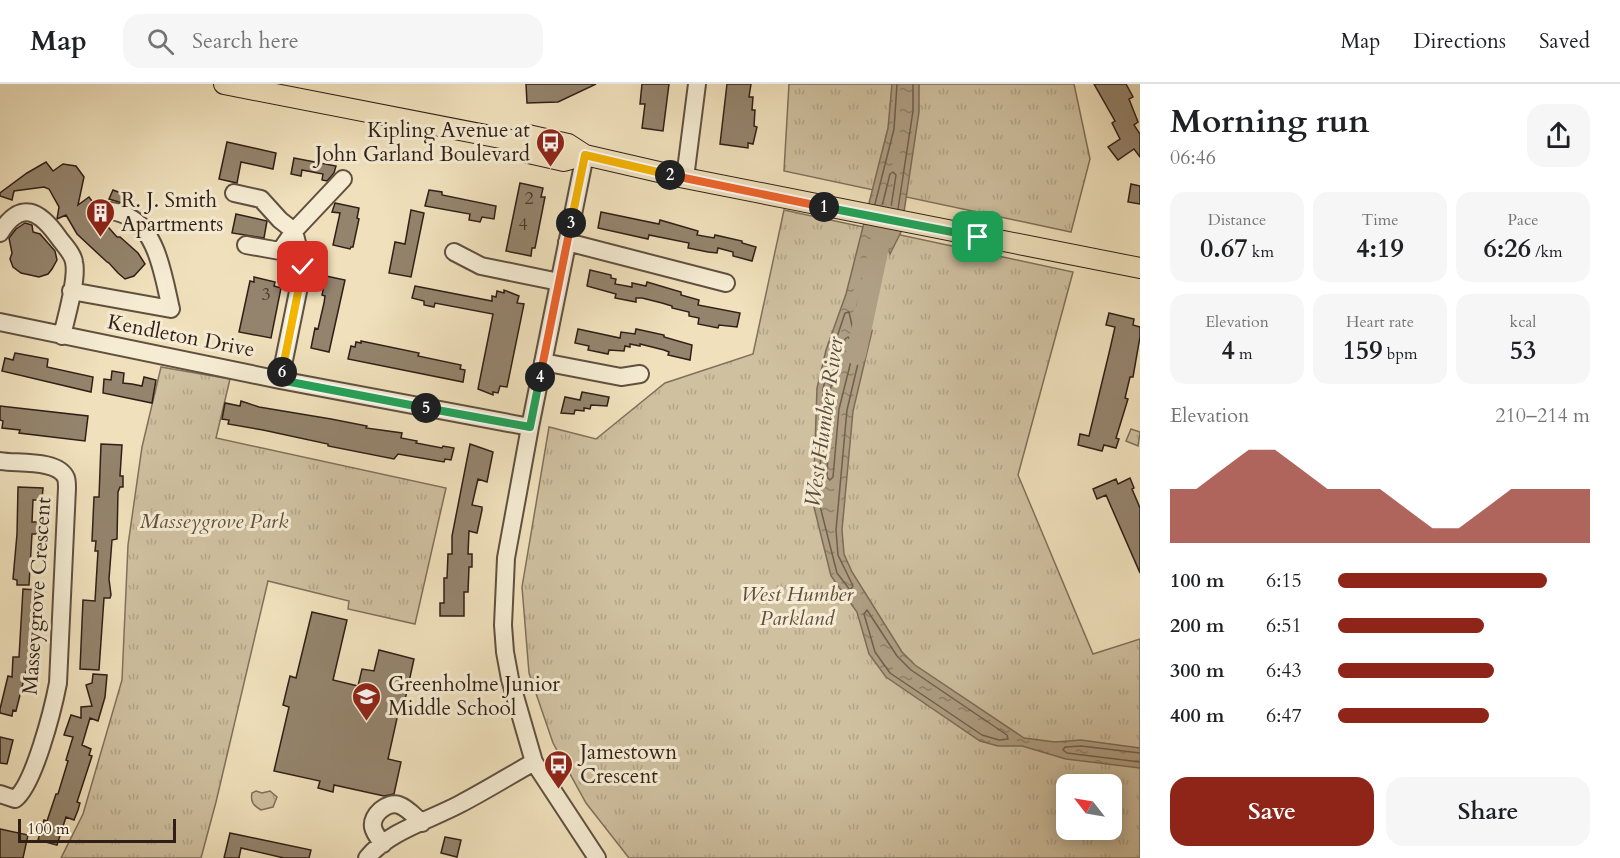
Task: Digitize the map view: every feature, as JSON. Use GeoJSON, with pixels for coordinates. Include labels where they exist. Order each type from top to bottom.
{"type":"FeatureCollection","features":[{"type":"Feature","properties":{"kind":"main road"},"geometry":{"type":"LineString","coordinates":[[224,84],[516,141],[524,152],[564,161],[585,155],[820,206],[1140,268]]}},
{"type":"Feature","properties":{"kind":"street"},"geometry":{"type":"LineString","coordinates":[[685,178],[697,84]]}},
{"type":"Feature","properties":{"kind":"street"},"geometry":{"type":"LineString","coordinates":[[585,155],[506,558],[503,625],[510,679],[534,762],[597,858]]}},
{"type":"Feature","properties":{"kind":"street"},"geometry":{"type":"LineString","coordinates":[[246,245],[280,251],[294,231],[343,179]]}},
{"type":"Feature","properties":{"kind":"street"},"geometry":{"type":"LineString","coordinates":[[234,194],[261,200],[279,220],[294,231],[303,267],[280,380]]}},
{"type":"Feature","properties":{"kind":"street"},"geometry":{"type":"LineString","coordinates":[[71,291],[171,309],[160,261],[144,228],[129,217],[111,211]]}},
{"type":"Feature","properties":{"kind":"street"},"geometry":{"type":"LineString","coordinates":[[0,233],[9,219],[22,213],[37,214],[48,222],[74,259],[75,272],[62,336]]}},
{"type":"Feature","properties":{"kind":"street"},"geometry":{"type":"LineString","coordinates":[[567,242],[726,283]]}},
{"type":"Feature","properties":{"kind":"street"},"geometry":{"type":"LineString","coordinates":[[454,252],[481,266],[559,282]]}},
{"type":"Feature","properties":{"kind":"street","name":"Kendleton Drive"},"geometry":{"type":"LineString","coordinates":[[0,322],[280,380],[530,427]]}},
{"type":"Feature","properties":{"kind":"street"},"geometry":{"type":"LineString","coordinates":[[543,362],[621,377],[640,374]]}},
{"type":"Feature","properties":{"kind":"street","name":"Masseygrove Crescent"},"geometry":{"type":"LineString","coordinates":[[0,461],[51,466],[61,471],[66,478],[67,488],[58,683],[55,700],[26,788],[15,799],[0,794]]}},
{"type":"Feature","properties":{"kind":"street"},"geometry":{"type":"LineString","coordinates":[[367,858],[393,837],[459,805],[534,762]]}},
{"type":"Feature","properties":{"kind":"street"},"geometry":{"type":"LineString","coordinates":[[383,844],[373,829],[373,820],[380,810],[395,804],[404,807],[422,823]]}},
{"type":"Feature","properties":{"kind":"green space"},"geometry":{"type":"Polygon","coordinates":[[[789,84],[1074,84],[1090,159],[1071,232],[784,171],[789,84]]]}},
{"type":"Feature","properties":{"kind":"green space","name":"West Humber Parkland"},"geometry":{"type":"Polygon","coordinates":[[[784,210],[1073,272],[1018,475],[1093,654],[1140,639],[1140,858],[629,858],[586,803],[553,743],[529,673],[522,587],[549,427],[596,439],[665,383],[753,354],[784,210]]]}},
{"type":"Feature","properties":{"kind":"green space","name":"Masseygrove Park"},"geometry":{"type":"Polygon","coordinates":[[[161,367],[230,379],[216,438],[446,488],[415,624],[348,609],[349,601],[268,581],[201,858],[61,858],[83,814],[122,680],[128,545],[142,447],[161,367]]]}},
{"type":"Feature","properties":{"kind":"green space"},"geometry":{"type":"Polygon","coordinates":[[[1131,429],[1140,432],[1138,446],[1126,441],[1131,429]]]}},
{"type":"Feature","properties":{"kind":"green space"},"geometry":{"type":"Polygon","coordinates":[[[256,791],[262,793],[270,791],[277,797],[273,807],[261,810],[255,805],[252,801],[252,793],[256,791]]]}},
{"type":"Feature","properties":{"kind":"water"},"geometry":{"type":"Polygon","coordinates":[[[892,84],[919,84],[919,112],[901,232],[890,254],[883,236],[874,248],[857,305],[858,327],[865,335],[872,331],[853,411],[842,530],[844,554],[852,572],[902,652],[915,665],[1024,738],[1055,742],[1081,740],[1140,748],[1140,768],[1066,759],[1022,746],[998,746],[980,741],[886,677],[869,654],[857,612],[831,576],[813,503],[817,388],[826,350],[846,294],[888,128],[892,84]]]}},
{"type":"Feature","properties":{"kind":"building"},"geometry":{"type":"Polygon","coordinates":[[[526,84],[596,84],[558,102],[527,103],[526,84]]]}},
{"type":"Feature","properties":{"kind":"building"},"geometry":{"type":"Polygon","coordinates":[[[642,84],[669,84],[663,131],[642,128],[645,104],[640,104],[642,84]]]}},
{"type":"Feature","properties":{"kind":"building"},"geometry":{"type":"Polygon","coordinates":[[[727,84],[751,84],[749,97],[753,97],[754,126],[757,127],[753,144],[748,143],[748,148],[720,144],[727,84]]]}},
{"type":"Feature","properties":{"kind":"building"},"geometry":{"type":"Polygon","coordinates":[[[1094,84],[1126,84],[1133,97],[1129,99],[1138,122],[1134,125],[1140,134],[1140,157],[1134,149],[1118,160],[1108,147],[1120,139],[1112,123],[1115,121],[1094,84]]]}},
{"type":"Feature","properties":{"kind":"building"},"geometry":{"type":"Polygon","coordinates":[[[227,142],[276,153],[273,169],[241,162],[237,183],[219,179],[227,142]]]}},
{"type":"Feature","properties":{"kind":"building"},"geometry":{"type":"Polygon","coordinates":[[[294,158],[336,166],[334,173],[327,181],[322,180],[323,174],[302,170],[301,176],[291,174],[294,158]]]}},
{"type":"Feature","properties":{"kind":"building"},"geometry":{"type":"Polygon","coordinates":[[[46,162],[53,171],[63,164],[76,166],[84,177],[78,205],[89,197],[101,213],[103,218],[101,219],[117,237],[120,237],[138,253],[145,264],[134,276],[125,279],[118,273],[77,234],[66,215],[57,219],[59,207],[49,189],[44,187],[14,191],[12,200],[0,196],[0,193],[27,173],[46,162]]]}},
{"type":"Feature","properties":{"kind":"building"},"geometry":{"type":"Polygon","coordinates":[[[520,183],[543,188],[541,197],[545,197],[535,248],[532,248],[531,256],[506,251],[520,183]]]}},
{"type":"Feature","properties":{"kind":"building"},"geometry":{"type":"Polygon","coordinates":[[[1131,184],[1140,186],[1140,204],[1128,202],[1131,184]]]}},
{"type":"Feature","properties":{"kind":"building"},"geometry":{"type":"Polygon","coordinates":[[[113,190],[126,195],[122,203],[109,199],[113,190]]]}},
{"type":"Feature","properties":{"kind":"building"},"geometry":{"type":"Polygon","coordinates":[[[429,190],[442,192],[442,195],[496,206],[494,219],[482,217],[480,222],[469,220],[470,214],[425,206],[429,190]]]}},
{"type":"Feature","properties":{"kind":"building"},"geometry":{"type":"Polygon","coordinates":[[[335,203],[359,208],[353,247],[350,249],[333,245],[340,213],[332,212],[335,203]]]}},
{"type":"Feature","properties":{"kind":"building"},"geometry":{"type":"Polygon","coordinates":[[[411,210],[424,213],[411,277],[389,273],[395,242],[405,244],[411,210]]]}},
{"type":"Feature","properties":{"kind":"building"},"geometry":{"type":"Polygon","coordinates":[[[601,212],[659,224],[660,220],[698,231],[697,235],[714,238],[715,235],[742,241],[742,243],[756,247],[752,261],[733,256],[733,252],[718,248],[717,253],[708,252],[688,248],[689,243],[649,235],[648,239],[598,228],[601,212]]]}},
{"type":"Feature","properties":{"kind":"building"},"geometry":{"type":"Polygon","coordinates":[[[236,214],[267,221],[264,238],[232,233],[236,214]]]}},
{"type":"Feature","properties":{"kind":"building"},"geometry":{"type":"Polygon","coordinates":[[[25,223],[32,225],[33,232],[40,234],[55,251],[57,260],[48,274],[39,277],[21,273],[13,267],[10,259],[12,253],[9,238],[25,223]]]}},
{"type":"Feature","properties":{"kind":"building"},"geometry":{"type":"Polygon","coordinates":[[[590,270],[611,275],[611,278],[616,279],[615,284],[632,287],[632,283],[646,286],[647,282],[699,300],[698,305],[740,313],[737,327],[719,325],[718,328],[698,324],[699,318],[689,316],[689,312],[642,298],[636,298],[636,302],[615,298],[616,294],[587,286],[590,270]]]}},
{"type":"Feature","properties":{"kind":"building"},"geometry":{"type":"Polygon","coordinates":[[[326,276],[345,280],[329,352],[311,348],[324,303],[325,296],[322,295],[326,276]]]}},
{"type":"Feature","properties":{"kind":"building"},"geometry":{"type":"Polygon","coordinates":[[[254,277],[275,282],[274,286],[281,288],[271,338],[239,332],[250,281],[254,282],[254,277]]]}},
{"type":"Feature","properties":{"kind":"building"},"geometry":{"type":"Polygon","coordinates":[[[415,286],[492,301],[492,296],[496,297],[497,291],[504,293],[504,290],[519,296],[517,303],[524,304],[507,387],[500,386],[498,393],[493,392],[493,395],[478,389],[493,314],[435,303],[434,307],[424,305],[424,301],[412,298],[415,286]]]}},
{"type":"Feature","properties":{"kind":"building"},"geometry":{"type":"Polygon","coordinates":[[[1109,313],[1134,319],[1133,325],[1140,327],[1140,337],[1133,377],[1130,377],[1125,398],[1128,399],[1116,438],[1119,439],[1116,448],[1104,445],[1102,451],[1078,445],[1080,434],[1089,436],[1110,349],[1115,327],[1106,325],[1109,313]]]}},
{"type":"Feature","properties":{"kind":"building"},"geometry":{"type":"Polygon","coordinates":[[[578,329],[620,338],[621,332],[635,334],[636,329],[664,335],[664,337],[692,345],[690,360],[668,355],[669,352],[664,350],[640,344],[640,346],[630,344],[630,347],[625,346],[624,351],[609,350],[608,354],[588,350],[589,346],[575,343],[578,329]]]}},
{"type":"Feature","properties":{"kind":"building"},"geometry":{"type":"Polygon","coordinates":[[[361,341],[419,353],[418,356],[461,365],[460,369],[465,370],[463,382],[348,359],[351,346],[355,347],[356,342],[361,343],[361,341]]]}},
{"type":"Feature","properties":{"kind":"building"},"geometry":{"type":"Polygon","coordinates":[[[15,353],[48,359],[47,367],[93,377],[91,392],[2,371],[5,358],[13,360],[15,353]]]}},
{"type":"Feature","properties":{"kind":"building"},"geometry":{"type":"Polygon","coordinates":[[[112,371],[124,373],[123,383],[142,386],[144,377],[156,380],[152,403],[103,393],[104,379],[111,380],[112,371]]]}},
{"type":"Feature","properties":{"kind":"building"},"geometry":{"type":"Polygon","coordinates":[[[582,392],[609,397],[607,406],[591,405],[590,409],[584,408],[584,411],[575,410],[574,414],[561,413],[565,397],[580,400],[582,392]]]}},
{"type":"Feature","properties":{"kind":"building"},"geometry":{"type":"Polygon","coordinates":[[[241,401],[259,407],[402,433],[401,438],[417,441],[416,443],[454,448],[451,460],[445,459],[444,462],[398,454],[394,459],[228,424],[229,420],[222,419],[225,403],[240,406],[241,401]]]}},
{"type":"Feature","properties":{"kind":"building"},"geometry":{"type":"Polygon","coordinates":[[[0,406],[88,416],[85,441],[19,433],[20,430],[2,428],[0,406]]]}},
{"type":"Feature","properties":{"kind":"building"},"geometry":{"type":"Polygon","coordinates":[[[101,444],[122,445],[120,476],[123,476],[123,487],[120,487],[118,492],[117,539],[112,540],[109,579],[111,595],[110,598],[104,598],[99,670],[80,669],[83,600],[95,601],[98,551],[95,551],[96,541],[92,541],[94,497],[99,497],[101,444]]]}},
{"type":"Feature","properties":{"kind":"building"},"geometry":{"type":"Polygon","coordinates":[[[470,444],[493,452],[487,482],[478,479],[472,505],[482,507],[482,510],[477,533],[469,531],[468,554],[472,554],[472,567],[469,567],[468,592],[464,592],[464,616],[440,616],[440,603],[444,603],[444,578],[447,578],[448,554],[452,554],[452,536],[470,444]]]}},
{"type":"Feature","properties":{"kind":"building"},"geometry":{"type":"Polygon","coordinates":[[[1130,478],[1140,508],[1140,573],[1106,495],[1097,499],[1093,489],[1116,479],[1118,484],[1130,478]]]}},
{"type":"Feature","properties":{"kind":"building"},"geometry":{"type":"Polygon","coordinates":[[[18,487],[43,488],[42,500],[33,500],[32,522],[41,522],[41,534],[32,534],[29,585],[17,585],[17,580],[13,579],[18,487]]]}},
{"type":"Feature","properties":{"kind":"building"},"geometry":{"type":"Polygon","coordinates":[[[23,589],[37,590],[32,671],[26,671],[16,711],[13,710],[12,716],[0,713],[0,709],[8,676],[12,677],[13,657],[19,657],[23,589]]]}},
{"type":"Feature","properties":{"kind":"building"},"geometry":{"type":"Polygon","coordinates":[[[312,612],[347,620],[333,680],[358,686],[362,669],[374,671],[379,650],[414,659],[405,700],[401,700],[388,759],[401,762],[394,794],[384,796],[334,785],[333,792],[318,788],[320,781],[274,771],[289,707],[283,705],[290,676],[296,678],[312,612]]]}},
{"type":"Feature","properties":{"kind":"building"},"geometry":{"type":"Polygon","coordinates":[[[93,674],[107,675],[105,697],[98,721],[90,718],[82,745],[91,749],[89,755],[92,756],[77,802],[80,803],[78,810],[74,820],[66,817],[57,845],[38,840],[44,820],[47,821],[56,794],[58,794],[68,761],[66,760],[73,737],[64,735],[71,715],[81,718],[81,707],[92,706],[86,685],[92,683],[93,674]]]}},
{"type":"Feature","properties":{"kind":"building"},"geometry":{"type":"Polygon","coordinates":[[[0,737],[13,740],[7,764],[0,763],[0,737]]]}},
{"type":"Feature","properties":{"kind":"building"},"geometry":{"type":"Polygon","coordinates":[[[0,829],[28,835],[23,858],[0,858],[0,829]]]}},
{"type":"Feature","properties":{"kind":"building"},"geometry":{"type":"Polygon","coordinates":[[[230,833],[311,850],[309,858],[284,858],[241,848],[239,858],[224,858],[230,833]]]}},
{"type":"Feature","properties":{"kind":"building"},"geometry":{"type":"Polygon","coordinates":[[[445,837],[461,840],[457,857],[441,853],[445,837]]]}},
{"type":"Feature","properties":{"kind":"waterway","name":"West Humber River"},"geometry":{"type":"LineString","coordinates":[[856,355],[886,214]]}},
{"type":"Feature","properties":{"kind":"place","name":"Kipling Avenue at John Garland Boulevard"},"geometry":{"type":"Point","coordinates":[551,168]}},
{"type":"Feature","properties":{"kind":"place","name":"R. J. Smith Apartments"},"geometry":{"type":"Point","coordinates":[100,238]}},
{"type":"Feature","properties":{"kind":"place","name":"Greenholme Junior Middle School"},"geometry":{"type":"Point","coordinates":[367,722]}},
{"type":"Feature","properties":{"kind":"place","name":"Jamestown Crescent"},"geometry":{"type":"Point","coordinates":[559,790]}},
{"type":"Feature","properties":{"kind":"route"},"geometry":{"type":"LineString","coordinates":[[303,267],[280,380],[530,427],[585,155],[685,178],[978,237]]}}]}
